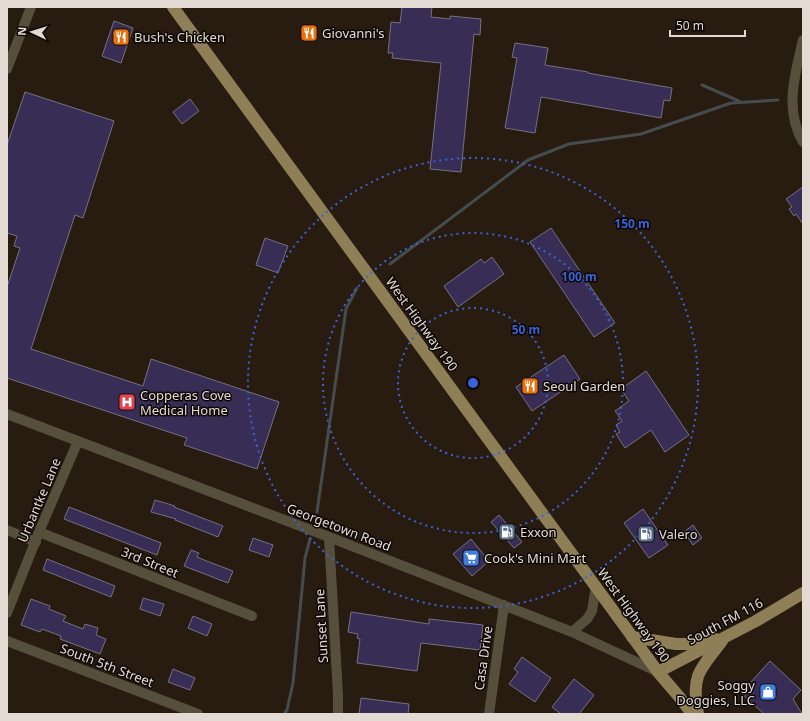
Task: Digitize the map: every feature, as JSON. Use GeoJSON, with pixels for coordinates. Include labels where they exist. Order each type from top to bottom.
{"type":"FeatureCollection","features":[{"type":"Feature","properties":{"kind":"main road","name":"West Highway 190"},"geometry":{"type":"LineString","coordinates":[[173,7],[632,637],[692,714]]}},
{"type":"Feature","properties":{"kind":"main road","name":"South FM 116"},"geometry":{"type":"LineString","coordinates":[[658,672],[756,621],[803,593]]}},
{"type":"Feature","properties":{"kind":"main road"},"geometry":{"type":"LineString","coordinates":[[632,637],[676,644],[688,644],[728,636]]}},
{"type":"Feature","properties":{"kind":"main road"},"geometry":{"type":"LineString","coordinates":[[698,714],[696,687],[698,675],[704,665],[728,636]]}},
{"type":"Feature","properties":{"kind":"street"},"geometry":{"type":"LineString","coordinates":[[7,69],[31,7]]}},
{"type":"Feature","properties":{"kind":"street"},"geometry":{"type":"LineString","coordinates":[[803,40],[793,89],[793,114],[797,133],[803,142]]}},
{"type":"Feature","properties":{"kind":"street","name":"Georgetown Road"},"geometry":{"type":"LineString","coordinates":[[7,414],[504,605],[572,632],[658,672]]}},
{"type":"Feature","properties":{"kind":"street","name":"Urbantke Lane"},"geometry":{"type":"LineString","coordinates":[[7,613],[78,441]]}},
{"type":"Feature","properties":{"kind":"street","name":"3rd Street"},"geometry":{"type":"LineString","coordinates":[[7,530],[38,537],[252,616]]}},
{"type":"Feature","properties":{"kind":"street","name":"Sunset Lane"},"geometry":{"type":"LineString","coordinates":[[329,537],[338,714]]}},
{"type":"Feature","properties":{"kind":"street"},"geometry":{"type":"LineString","coordinates":[[572,632],[587,619],[592,611],[596,586]]}},
{"type":"Feature","properties":{"kind":"street","name":"Casa Drive"},"geometry":{"type":"LineString","coordinates":[[489,714],[504,605]]}},
{"type":"Feature","properties":{"kind":"street","name":"South 5th Street"},"geometry":{"type":"LineString","coordinates":[[7,641],[198,714]]}},
{"type":"Feature","properties":{"kind":"building"},"geometry":{"type":"Polygon","coordinates":[[[402,7],[432,7],[431,17],[450,19],[450,16],[481,19],[480,35],[474,34],[461,172],[430,169],[441,63],[392,58],[393,53],[388,53],[391,22],[400,23],[402,7]]]}},
{"type":"Feature","properties":{"kind":"building"},"geometry":{"type":"Polygon","coordinates":[[[114,21],[133,28],[121,63],[102,56],[114,21]]]}},
{"type":"Feature","properties":{"kind":"building"},"geometry":{"type":"Polygon","coordinates":[[[515,43],[548,48],[545,65],[672,88],[670,101],[664,100],[661,118],[541,97],[535,133],[505,128],[517,58],[512,57],[515,43]]]}},
{"type":"Feature","properties":{"kind":"building"},"geometry":{"type":"Polygon","coordinates":[[[25,92],[114,121],[83,218],[75,215],[31,349],[143,386],[151,359],[279,402],[257,469],[184,445],[187,438],[7,378],[7,287],[20,248],[14,246],[17,236],[7,233],[7,145],[25,92]]]}},
{"type":"Feature","properties":{"kind":"building"},"geometry":{"type":"Polygon","coordinates":[[[190,99],[199,111],[182,124],[173,112],[190,99]]]}},
{"type":"Feature","properties":{"kind":"building"},"geometry":{"type":"Polygon","coordinates":[[[803,187],[803,224],[796,214],[794,216],[789,209],[792,207],[786,199],[803,187]]]}},
{"type":"Feature","properties":{"kind":"building"},"geometry":{"type":"Polygon","coordinates":[[[551,228],[615,323],[594,337],[530,242],[551,228]]]}},
{"type":"Feature","properties":{"kind":"building"},"geometry":{"type":"Polygon","coordinates":[[[265,238],[288,246],[278,273],[256,265],[265,238]]]}},
{"type":"Feature","properties":{"kind":"building"},"geometry":{"type":"Polygon","coordinates":[[[492,257],[504,274],[458,307],[444,286],[481,259],[484,263],[492,257]]]}},
{"type":"Feature","properties":{"kind":"building"},"geometry":{"type":"Polygon","coordinates":[[[564,355],[580,379],[532,411],[516,387],[564,355]]]}},
{"type":"Feature","properties":{"kind":"building"},"geometry":{"type":"Polygon","coordinates":[[[646,371],[689,435],[665,452],[651,430],[625,448],[616,434],[620,432],[616,425],[622,421],[615,411],[629,401],[621,389],[646,371]]]}},
{"type":"Feature","properties":{"kind":"building"},"geometry":{"type":"Polygon","coordinates":[[[155,500],[175,506],[174,507],[223,526],[218,537],[175,520],[176,519],[151,512],[155,500]]]}},
{"type":"Feature","properties":{"kind":"building"},"geometry":{"type":"Polygon","coordinates":[[[69,507],[161,543],[157,555],[64,519],[69,507]]]}},
{"type":"Feature","properties":{"kind":"building","name":"Valero"},"geometry":{"type":"Polygon","coordinates":[[[643,509],[668,545],[649,558],[624,523],[643,509]]]}},
{"type":"Feature","properties":{"kind":"building","name":"Exxon"},"geometry":{"type":"Polygon","coordinates":[[[499,515],[522,542],[514,548],[491,522],[499,515]]]}},
{"type":"Feature","properties":{"kind":"building"},"geometry":{"type":"Polygon","coordinates":[[[693,525],[702,538],[693,545],[684,532],[693,525]]]}},
{"type":"Feature","properties":{"kind":"building"},"geometry":{"type":"Polygon","coordinates":[[[253,538],[273,545],[269,557],[249,550],[253,538]]]}},
{"type":"Feature","properties":{"kind":"building","name":"Cook's Mini Mart"},"geometry":{"type":"Polygon","coordinates":[[[471,539],[489,561],[472,576],[453,554],[471,539]]]}},
{"type":"Feature","properties":{"kind":"building"},"geometry":{"type":"Polygon","coordinates":[[[191,550],[199,553],[197,557],[233,571],[228,583],[184,566],[191,550]]]}},
{"type":"Feature","properties":{"kind":"building"},"geometry":{"type":"Polygon","coordinates":[[[47,559],[115,586],[111,597],[43,570],[47,559]]]}},
{"type":"Feature","properties":{"kind":"building"},"geometry":{"type":"Polygon","coordinates":[[[143,598],[164,604],[160,616],[140,609],[143,598]]]}},
{"type":"Feature","properties":{"kind":"building"},"geometry":{"type":"Polygon","coordinates":[[[31,599],[50,606],[49,609],[66,616],[63,621],[83,629],[85,624],[98,628],[96,635],[106,639],[100,654],[60,639],[61,636],[42,629],[40,632],[21,625],[31,599]]]}},
{"type":"Feature","properties":{"kind":"building"},"geometry":{"type":"Polygon","coordinates":[[[351,612],[429,624],[429,619],[483,625],[480,650],[421,643],[417,671],[357,663],[360,639],[357,638],[358,634],[348,632],[351,612]]]}},
{"type":"Feature","properties":{"kind":"building"},"geometry":{"type":"Polygon","coordinates":[[[193,616],[212,624],[207,636],[188,628],[193,616]]]}},
{"type":"Feature","properties":{"kind":"building"},"geometry":{"type":"Polygon","coordinates":[[[522,657],[551,678],[535,702],[509,684],[518,672],[514,669],[522,657]]]}},
{"type":"Feature","properties":{"kind":"building"},"geometry":{"type":"Polygon","coordinates":[[[770,661],[801,690],[793,699],[802,714],[764,714],[741,693],[770,661]]]}},
{"type":"Feature","properties":{"kind":"building"},"geometry":{"type":"Polygon","coordinates":[[[173,669],[195,678],[190,690],[168,682],[173,669]]]}},
{"type":"Feature","properties":{"kind":"building"},"geometry":{"type":"Polygon","coordinates":[[[574,679],[594,695],[579,714],[561,714],[552,707],[574,679]]]}},
{"type":"Feature","properties":{"kind":"building"},"geometry":{"type":"Polygon","coordinates":[[[361,698],[409,704],[408,714],[359,714],[361,698]]]}},
{"type":"Feature","properties":{"kind":"waterway"},"geometry":{"type":"LineString","coordinates":[[702,85],[739,101]]}},
{"type":"Feature","properties":{"kind":"waterway"},"geometry":{"type":"LineString","coordinates":[[390,264],[528,160],[569,144],[641,134],[731,103],[778,100]]}},
{"type":"Feature","properties":{"kind":"waterway"},"geometry":{"type":"LineString","coordinates":[[317,512],[346,309],[357,288]]}},
{"type":"Feature","properties":{"kind":"waterway"},"geometry":{"type":"LineString","coordinates":[[284,714],[287,710],[293,683],[305,558],[310,539]]}},
{"type":"Feature","properties":{"kind":"place","name":"Giovanni's"},"geometry":{"type":"Point","coordinates":[309,33]}},
{"type":"Feature","properties":{"kind":"place","name":"Bush's Chicken"},"geometry":{"type":"Point","coordinates":[121,37]}},
{"type":"Feature","properties":{"kind":"place","name":"Seoul Garden"},"geometry":{"type":"Point","coordinates":[530,386]}},
{"type":"Feature","properties":{"kind":"place","name":"Copperas Cove Medical Home"},"geometry":{"type":"Point","coordinates":[127,402]}},
{"type":"Feature","properties":{"kind":"place","name":"Exxon"},"geometry":{"type":"Point","coordinates":[507,532]}},
{"type":"Feature","properties":{"kind":"place","name":"Valero"},"geometry":{"type":"Point","coordinates":[646,534]}},
{"type":"Feature","properties":{"kind":"place","name":"Cook's Mini Mart"},"geometry":{"type":"Point","coordinates":[471,558]}},
{"type":"Feature","properties":{"kind":"place","name":"Soggy Doggies, LLC"},"geometry":{"type":"Point","coordinates":[768,692]}}]}
